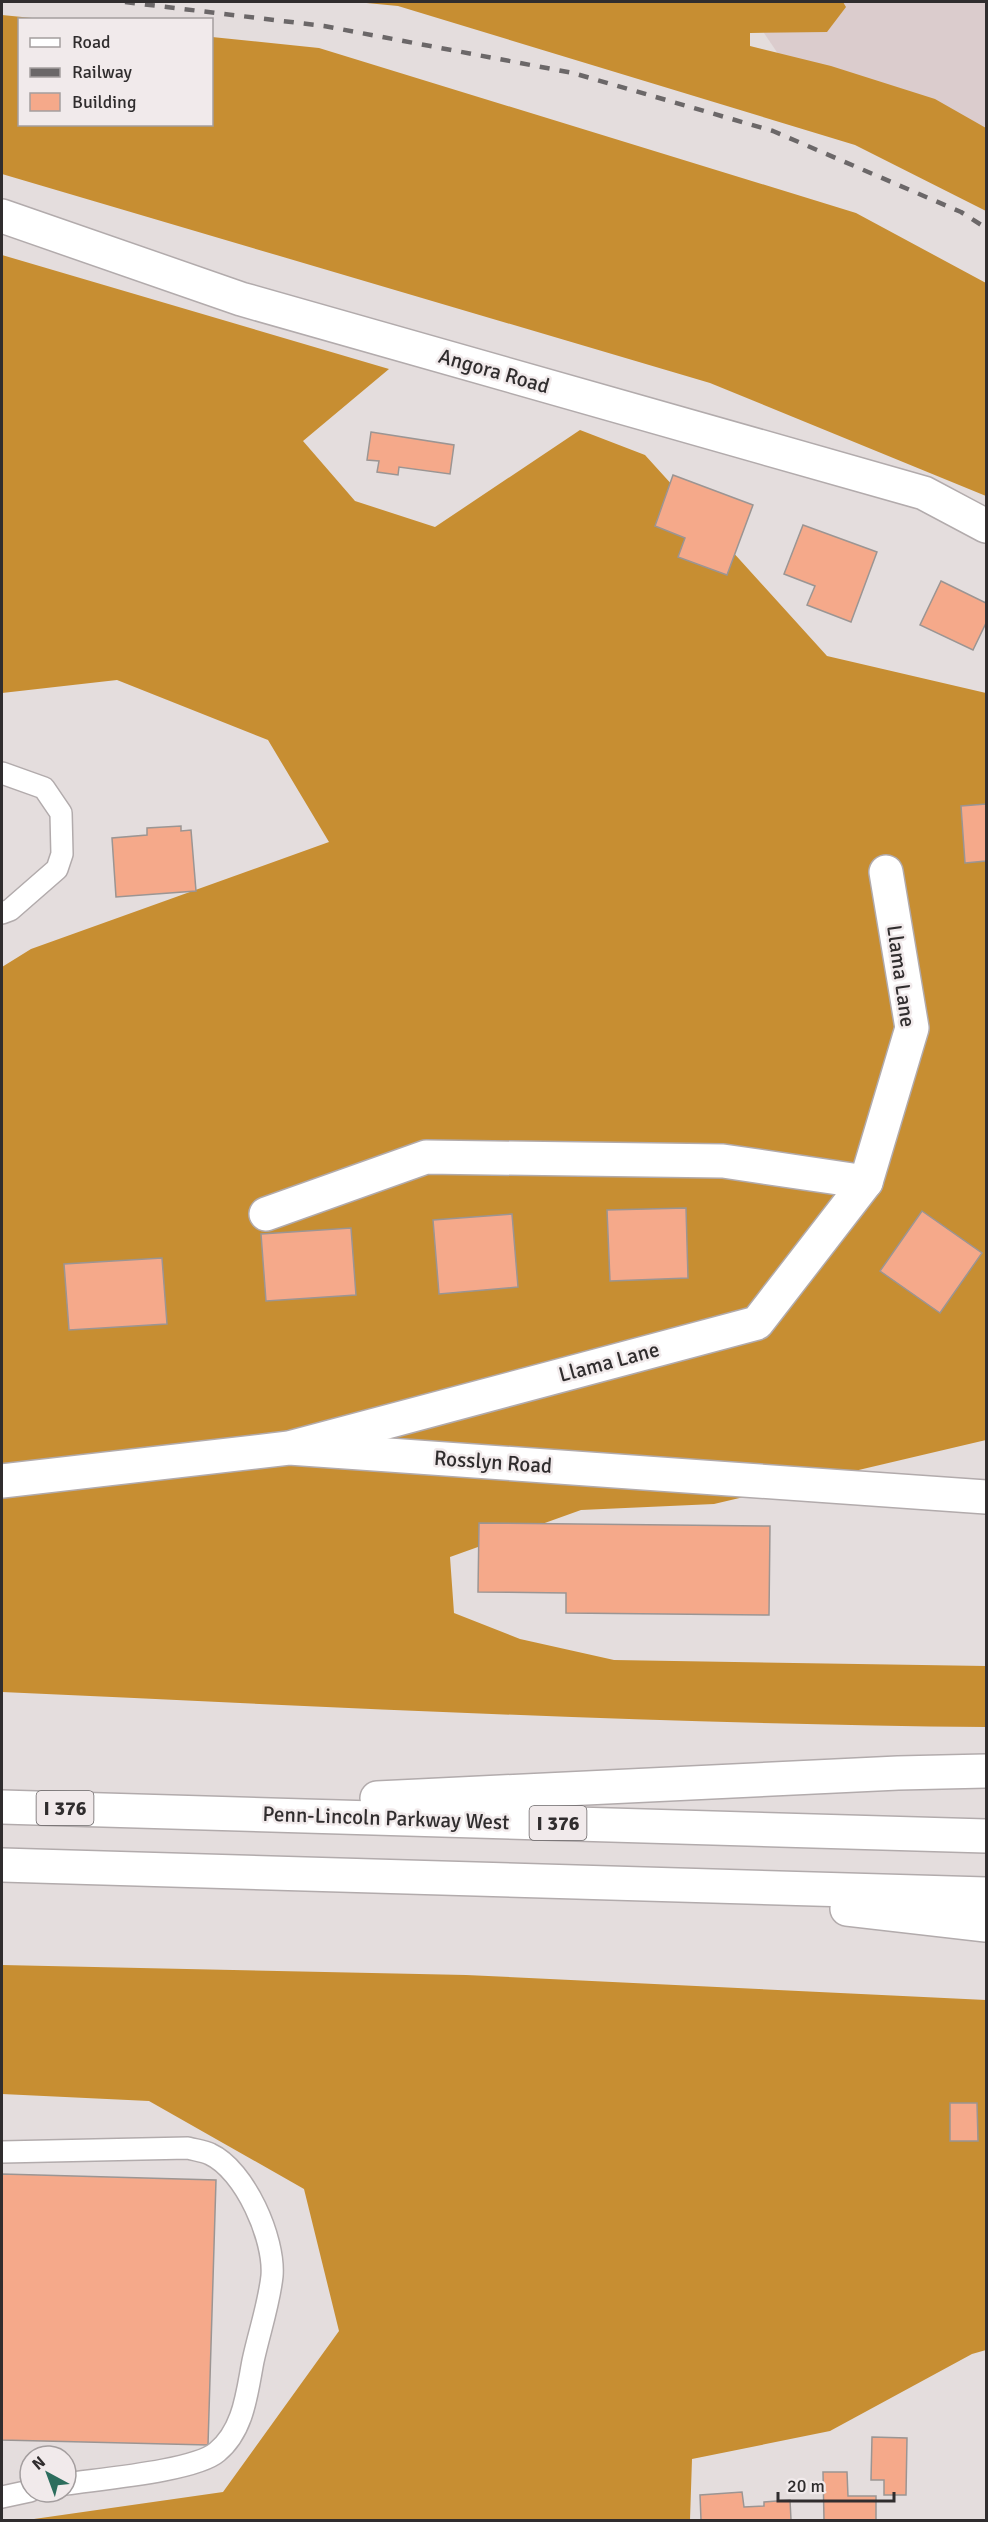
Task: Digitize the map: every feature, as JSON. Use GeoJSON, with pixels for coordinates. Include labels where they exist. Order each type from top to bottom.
{"type":"FeatureCollection","features":[{"type":"Feature","properties":{"kind":"main road","name":"Angora Road"},"geometry":{"type":"LineString","coordinates":[[2,216],[241,299],[924,493],[987,526]]}},
{"type":"Feature","properties":{"kind":"main road","name":"Llama Lane"},"geometry":{"type":"LineString","coordinates":[[289,1448],[757,1323],[866,1182],[912,1028],[885,872]]}},
{"type":"Feature","properties":{"kind":"main road"},"geometry":{"type":"LineString","coordinates":[[266,1214],[426,1157],[723,1161],[866,1182]]}},
{"type":"Feature","properties":{"kind":"main road","name":"Rosslyn Road"},"geometry":{"type":"LineString","coordinates":[[2,1481],[289,1448],[987,1497]]}},
{"type":"Feature","properties":{"kind":"main road"},"geometry":{"type":"LineString","coordinates":[[129,1810],[898,1773],[987,1771]]}},
{"type":"Feature","properties":{"kind":"main road","name":"Penn-Lincoln Parkway West"},"geometry":{"type":"LineString","coordinates":[[2,1807],[987,1836]]}},
{"type":"Feature","properties":{"kind":"main road"},"geometry":{"type":"LineString","coordinates":[[2,1865],[987,1894]]}},
{"type":"Feature","properties":{"kind":"main road"},"geometry":{"type":"LineString","coordinates":[[624,1883],[987,1925]]}},
{"type":"Feature","properties":{"kind":"lane"},"geometry":{"type":"LineString","coordinates":[[2,773],[44,788],[61,813],[62,854],[57,869],[10,910],[2,913]]}},
{"type":"Feature","properties":{"kind":"lane"},"geometry":{"type":"LineString","coordinates":[[2,2152],[188,2148],[211,2154],[233,2172],[250,2196],[267,2239],[272,2274],[242,2416],[230,2440],[216,2453],[194,2464],[78,2482]]}},
{"type":"Feature","properties":{"kind":"lane"},"geometry":{"type":"LineString","coordinates":[[2,2497],[18,2494]]}},
{"type":"Feature","properties":{"kind":"shaded area"},"geometry":{"type":"Polygon","coordinates":[[[356,2],[843,2],[846,7],[827,32],[750,33],[750,46],[831,66],[935,99],[986,128],[986,211],[855,145],[398,6],[356,2]]]}},
{"type":"Feature","properties":{"kind":"shaded area"},"geometry":{"type":"Polygon","coordinates":[[[743,2],[986,2],[986,187],[793,76],[743,2]]]}},
{"type":"Feature","properties":{"kind":"shaded area"},"geometry":{"type":"Polygon","coordinates":[[[2,15],[32,18],[18,18],[18,126],[213,126],[213,37],[319,48],[856,213],[986,283],[986,496],[710,383],[2,174],[2,15]]]}},
{"type":"Feature","properties":{"kind":"shaded area"},"geometry":{"type":"Polygon","coordinates":[[[2,255],[389,369],[303,441],[355,501],[435,527],[580,430],[645,455],[827,656],[986,693],[986,1440],[714,1504],[581,1510],[450,1557],[454,1613],[520,1639],[614,1660],[986,1666],[986,1727],[617,1719],[2,1692],[2,967],[31,949],[329,842],[268,740],[117,680],[2,693],[2,255]]]}},
{"type":"Feature","properties":{"kind":"shaded area"},"geometry":{"type":"Polygon","coordinates":[[[2,1965],[466,1975],[986,2000],[986,2350],[972,2354],[830,2431],[692,2459],[690,2520],[27,2520],[223,2492],[339,2331],[304,2189],[149,2101],[2,2094],[2,1965]]]}},
{"type":"Feature","properties":{"kind":"building"},"geometry":{"type":"Polygon","coordinates":[[[371,432],[454,445],[450,474],[399,467],[398,475],[377,472],[379,461],[367,460],[371,432]]]}},
{"type":"Feature","properties":{"kind":"building"},"geometry":{"type":"Polygon","coordinates":[[[673,475],[753,505],[727,575],[678,557],[685,538],[655,526],[673,475]]]}},
{"type":"Feature","properties":{"kind":"building"},"geometry":{"type":"Polygon","coordinates":[[[803,525],[877,552],[851,622],[807,605],[815,586],[784,574],[803,525]]]}},
{"type":"Feature","properties":{"kind":"building"},"geometry":{"type":"Polygon","coordinates":[[[941,581],[986,603],[986,623],[973,650],[920,625],[941,581]]]}},
{"type":"Feature","properties":{"kind":"building"},"geometry":{"type":"Polygon","coordinates":[[[986,804],[986,861],[965,863],[961,806],[986,804]]]}},
{"type":"Feature","properties":{"kind":"building"},"geometry":{"type":"Polygon","coordinates":[[[181,826],[181,831],[191,830],[196,891],[116,897],[112,838],[147,835],[147,828],[181,826]]]}},
{"type":"Feature","properties":{"kind":"building"},"geometry":{"type":"Polygon","coordinates":[[[686,1208],[688,1278],[610,1281],[607,1210],[686,1208]]]}},
{"type":"Feature","properties":{"kind":"building"},"geometry":{"type":"Polygon","coordinates":[[[922,1211],[982,1253],[940,1313],[880,1271],[922,1211]]]}},
{"type":"Feature","properties":{"kind":"building"},"geometry":{"type":"Polygon","coordinates":[[[512,1214],[518,1287],[439,1294],[433,1220],[512,1214]]]}},
{"type":"Feature","properties":{"kind":"building"},"geometry":{"type":"Polygon","coordinates":[[[351,1228],[356,1295],[266,1301],[261,1234],[351,1228]]]}},
{"type":"Feature","properties":{"kind":"building"},"geometry":{"type":"Polygon","coordinates":[[[162,1258],[167,1324],[69,1330],[64,1264],[162,1258]]]}},
{"type":"Feature","properties":{"kind":"building"},"geometry":{"type":"Polygon","coordinates":[[[479,1523],[770,1526],[769,1615],[566,1613],[566,1593],[478,1592],[479,1523]]]}},
{"type":"Feature","properties":{"kind":"building"},"geometry":{"type":"Polygon","coordinates":[[[950,2103],[977,2103],[978,2141],[950,2141],[950,2103]]]}},
{"type":"Feature","properties":{"kind":"building"},"geometry":{"type":"Polygon","coordinates":[[[2,2174],[216,2180],[208,2445],[2,2440],[2,2174]]]}},
{"type":"Feature","properties":{"kind":"building"},"geometry":{"type":"Polygon","coordinates":[[[872,2437],[907,2438],[906,2495],[884,2495],[884,2480],[871,2480],[872,2437]]]}},
{"type":"Feature","properties":{"kind":"building"},"geometry":{"type":"Polygon","coordinates":[[[823,2472],[847,2472],[848,2496],[876,2496],[876,2520],[824,2520],[823,2472]]]}},
{"type":"Feature","properties":{"kind":"building"},"geometry":{"type":"Polygon","coordinates":[[[742,2492],[744,2507],[764,2506],[764,2502],[790,2500],[791,2520],[701,2520],[700,2495],[742,2492]]]}},
{"type":"Feature","properties":{"kind":"railway"},"geometry":{"type":"LineString","coordinates":[[125,2],[324,26],[573,73],[773,131],[961,212],[986,228]]}}]}
